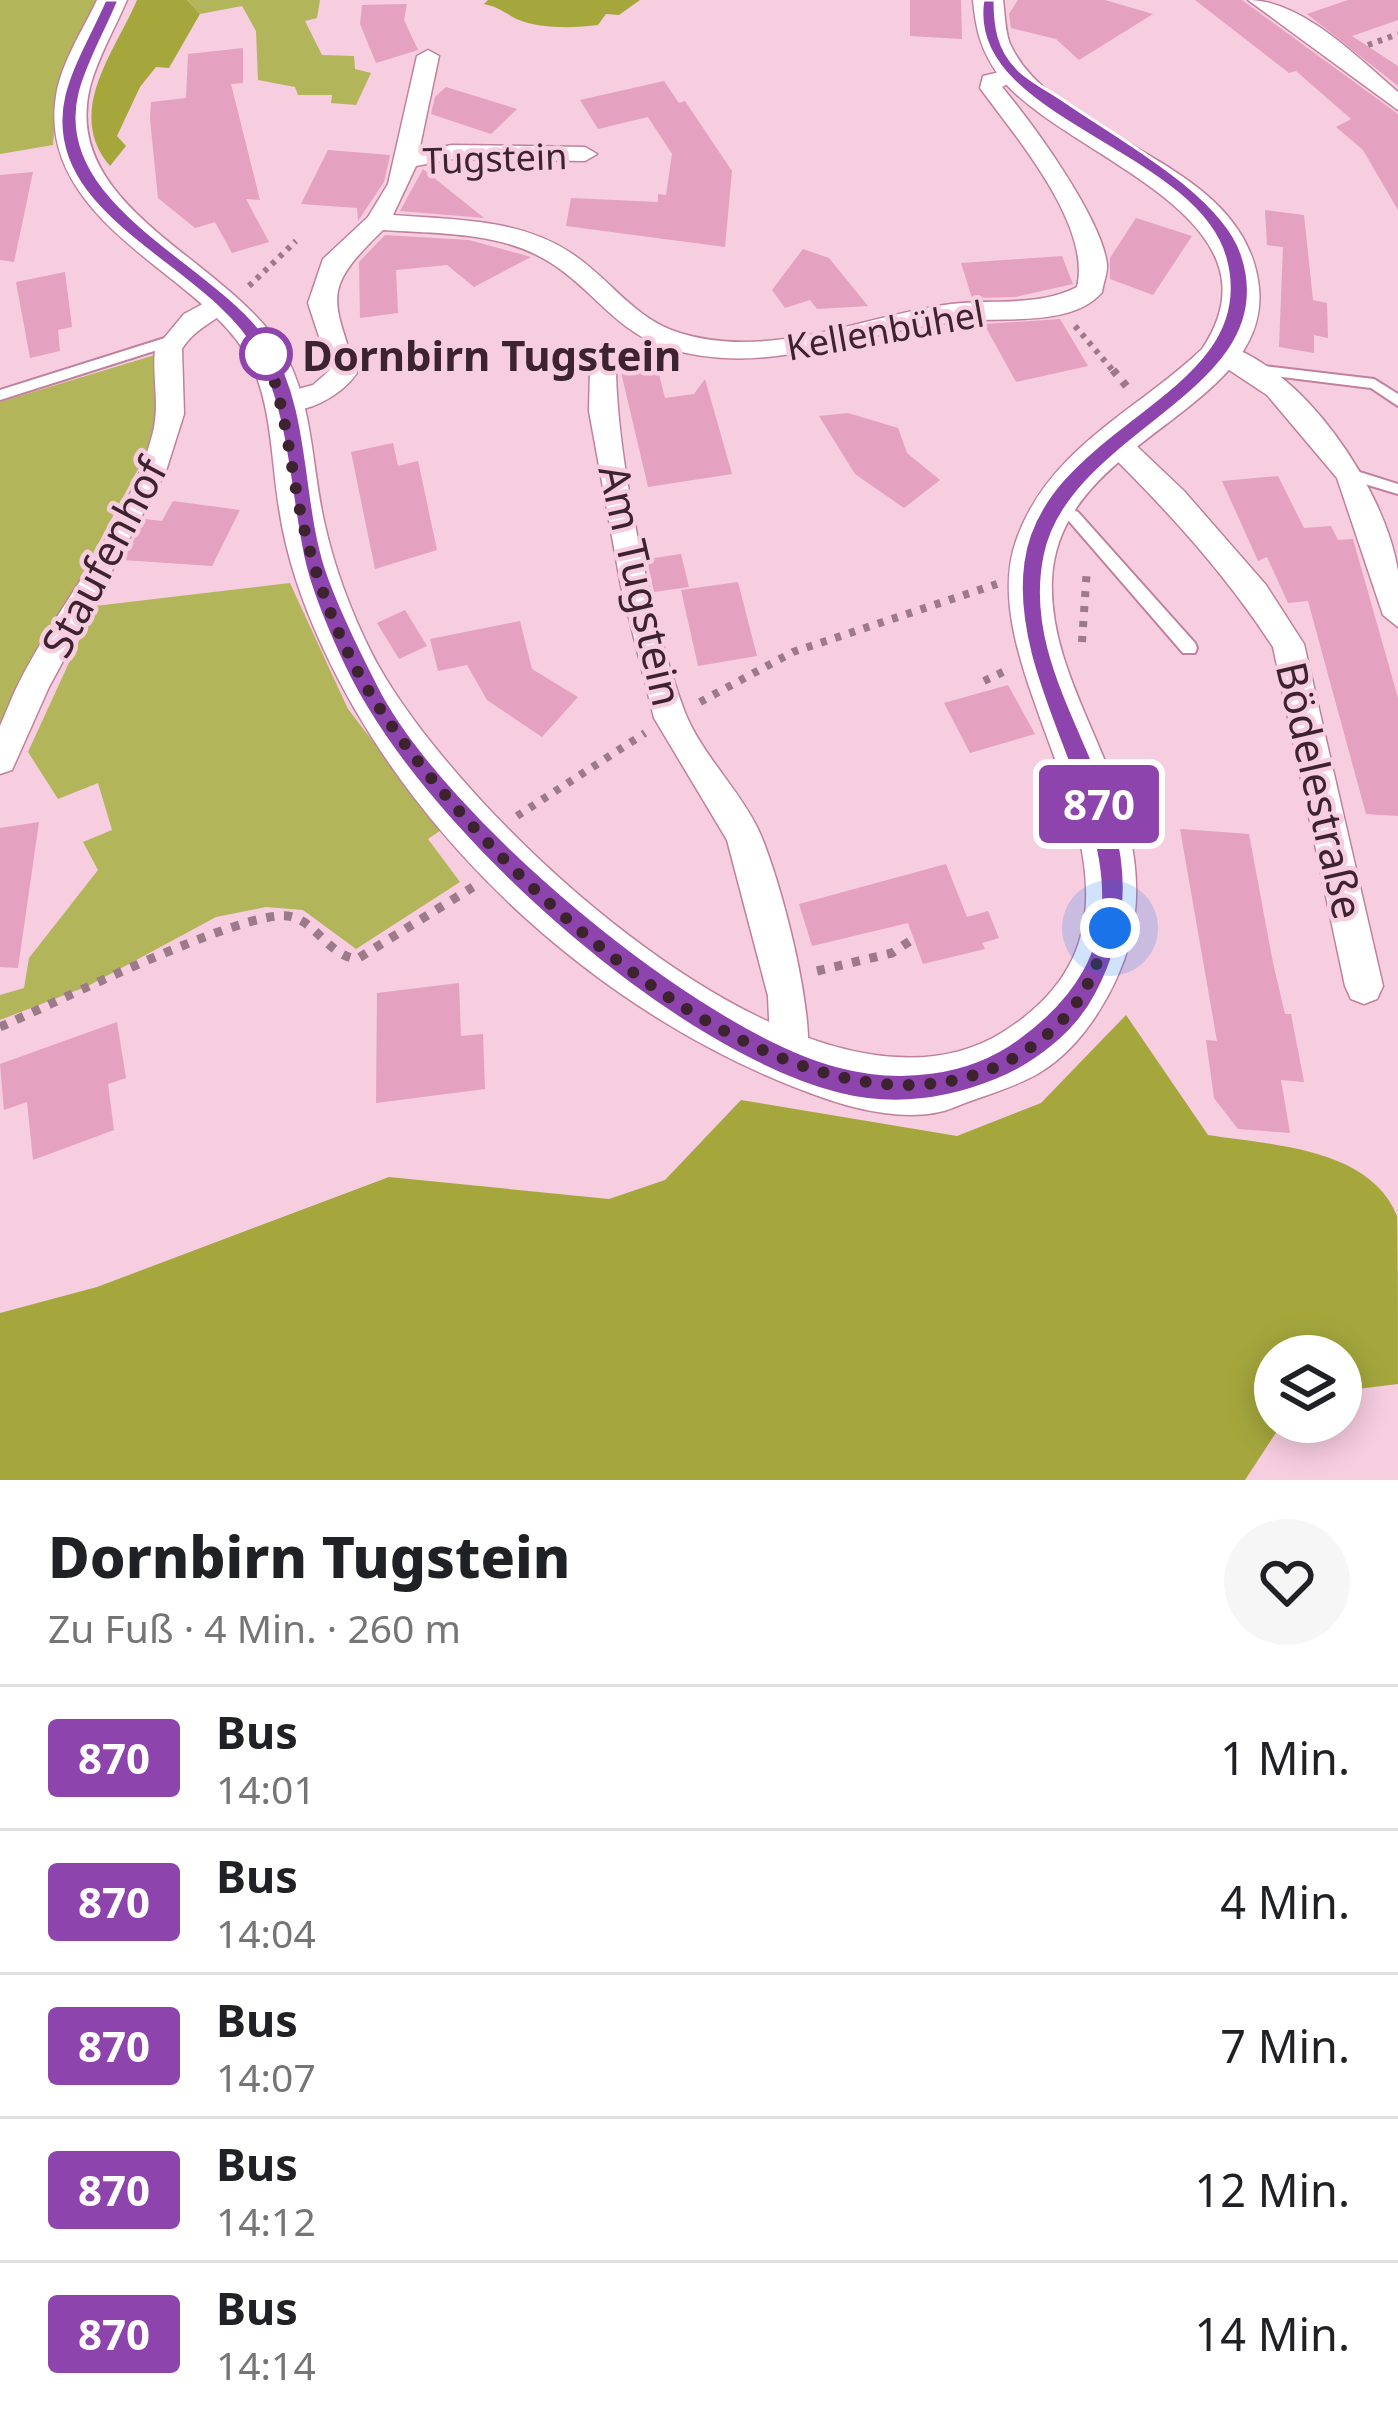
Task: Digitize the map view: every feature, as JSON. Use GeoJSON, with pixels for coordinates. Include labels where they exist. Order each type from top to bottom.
{"type":"FeatureCollection","features":[{"type":"Feature","properties":{"kind":"main road"},"geometry":{"type":"LineString","coordinates":[[112,0],[72,94],[68,140],[95,189],[124,221],[230,297],[263,348],[285,402],[303,522],[332,611],[373,699],[429,775],[516,871],[595,941],[669,997],[746,1044],[790,1064],[840,1081],[894,1089],[956,1083],[1009,1062],[1052,1031],[1085,991],[1110,928],[1112,867],[1100,808],[1042,659],[1030,610],[1034,553],[1053,506],[1083,466],[1190,383],[1220,352],[1238,323],[1243,289],[1233,250],[1211,218],[1159,173],[1012,72],[988,33],[988,0]]}},
{"type":"Feature","properties":{"kind":"street"},"geometry":{"type":"LineString","coordinates":[[1258,0],[1340,52],[1398,103]]}},
{"type":"Feature","properties":{"kind":"street","name":"Tugstein"},"geometry":{"type":"LineString","coordinates":[[285,402],[322,392],[344,373],[321,303],[332,265],[377,222],[400,184],[428,56]]}},
{"type":"Feature","properties":{"kind":"street"},"geometry":{"type":"LineString","coordinates":[[1012,72],[991,81],[991,88],[1042,151],[1095,265],[1089,292],[1062,305]]}},
{"type":"Feature","properties":{"kind":"street","name":"Tugstein"},"geometry":{"type":"LineString","coordinates":[[405,161],[452,152],[586,154]]}},
{"type":"Feature","properties":{"kind":"street","name":"Kellenbühel"},"geometry":{"type":"LineString","coordinates":[[377,222],[452,224],[532,239],[583,274],[638,326],[726,349],[806,346],[940,315],[1062,305]]}},
{"type":"Feature","properties":{"kind":"street"},"geometry":{"type":"LineString","coordinates":[[168,342],[183,323],[230,297]]}},
{"type":"Feature","properties":{"kind":"street","name":"Staufenhof"},"geometry":{"type":"LineString","coordinates":[[0,760],[35,682],[112,551],[166,435],[168,342]]}},
{"type":"Feature","properties":{"kind":"street"},"geometry":{"type":"LineString","coordinates":[[1220,352],[1277,388],[1350,474],[1398,614]]}},
{"type":"Feature","properties":{"kind":"street","name":"Am Tugstein"},"geometry":{"type":"LineString","coordinates":[[603,369],[603,411],[636,586],[670,718],[743,835],[787,996],[790,1064]]}},
{"type":"Feature","properties":{"kind":"street","name":"Bödelestraße"},"geometry":{"type":"LineString","coordinates":[[1114,441],[1256,594],[1288,644],[1364,986]]}},
{"type":"Feature","properties":{"kind":"lane"},"geometry":{"type":"LineString","coordinates":[[0,395],[168,342]]}},
{"type":"Feature","properties":{"kind":"lane"},"geometry":{"type":"LineString","coordinates":[[1255,370],[1374,384],[1398,401]]}},
{"type":"Feature","properties":{"kind":"lane"},"geometry":{"type":"LineString","coordinates":[[1350,474],[1398,489]]}},
{"type":"Feature","properties":{"kind":"lane"},"geometry":{"type":"LineString","coordinates":[[1053,506],[1073,515],[1189,648]]}},
{"type":"Feature","properties":{"kind":"path"},"geometry":{"type":"LineString","coordinates":[[230,297],[296,242]]}},
{"type":"Feature","properties":{"kind":"path"},"geometry":{"type":"LineString","coordinates":[[1062,305],[1130,390]]}},
{"type":"Feature","properties":{"kind":"path"},"geometry":{"type":"LineString","coordinates":[[1083,650],[1082,592],[1086,569],[1100,546]]}},
{"type":"Feature","properties":{"kind":"path"},"geometry":{"type":"LineString","coordinates":[[506,824],[670,718],[793,652],[1004,582]]}},
{"type":"Feature","properties":{"kind":"path"},"geometry":{"type":"LineString","coordinates":[[0,1028],[240,923],[284,915],[299,919],[340,957],[357,959],[448,907]]}},
{"type":"Feature","properties":{"kind":"path"},"geometry":{"type":"LineString","coordinates":[[804,976],[892,953],[913,938]]}},
{"type":"Feature","properties":{"kind":"shaded area"},"geometry":{"type":"Polygon","coordinates":[[[0,0],[98,0],[56,106],[53,145],[0,154],[0,0]]]}},
{"type":"Feature","properties":{"kind":"shaded area"},"geometry":{"type":"Polygon","coordinates":[[[137,0],[187,0],[200,14],[169,68],[156,67],[140,87],[117,136],[126,146],[110,166],[97,145],[93,103],[98,82],[137,0]]]}},
{"type":"Feature","properties":{"kind":"shaded area"},"geometry":{"type":"Polygon","coordinates":[[[187,0],[320,0],[317,18],[305,21],[322,55],[354,56],[355,69],[371,73],[356,105],[331,103],[332,95],[298,95],[295,87],[258,80],[256,31],[242,6],[200,14],[187,0]]]}},
{"type":"Feature","properties":{"kind":"shaded area"},"geometry":{"type":"Polygon","coordinates":[[[488,0],[640,0],[619,15],[606,14],[598,25],[569,27],[519,20],[484,4],[488,0]]]}},
{"type":"Feature","properties":{"kind":"shaded area"},"geometry":{"type":"Polygon","coordinates":[[[158,354],[159,411],[144,458],[0,728],[0,402],[158,354]]]}},
{"type":"Feature","properties":{"kind":"shaded area"},"geometry":{"type":"Polygon","coordinates":[[[290,583],[348,709],[441,830],[428,839],[460,882],[356,949],[303,910],[266,907],[216,917],[88,986],[0,1020],[0,995],[24,988],[29,958],[98,870],[83,842],[112,830],[98,783],[58,799],[28,752],[95,606],[290,583]]]}},
{"type":"Feature","properties":{"kind":"shaded area"},"geometry":{"type":"Polygon","coordinates":[[[1126,1015],[1208,1135],[1316,1153],[1365,1176],[1384,1193],[1397,1216],[1398,1384],[1362,1388],[1362,1335],[1254,1335],[1254,1443],[1269,1443],[1245,1480],[0,1480],[0,1313],[97,1287],[389,1177],[609,1199],[665,1180],[741,1100],[957,1136],[1041,1103],[1126,1015]]]}},
{"type":"Feature","properties":{"kind":"building"},"geometry":{"type":"Polygon","coordinates":[[[910,0],[961,0],[962,39],[910,36],[910,0]]]}},
{"type":"Feature","properties":{"kind":"building"},"geometry":{"type":"Polygon","coordinates":[[[1018,0],[1105,0],[1153,14],[1079,60],[1056,39],[1011,28],[1009,14],[1018,0]]]}},
{"type":"Feature","properties":{"kind":"building"},"geometry":{"type":"Polygon","coordinates":[[[1195,0],[1242,0],[1398,114],[1398,210],[1363,150],[1336,127],[1351,119],[1296,71],[1289,73],[1195,0]]]}},
{"type":"Feature","properties":{"kind":"building"},"geometry":{"type":"Polygon","coordinates":[[[1348,0],[1398,0],[1398,20],[1352,36],[1398,66],[1398,86],[1307,14],[1348,0]]]}},
{"type":"Feature","properties":{"kind":"building"},"geometry":{"type":"Polygon","coordinates":[[[407,4],[404,20],[418,50],[376,63],[360,24],[362,5],[407,4]]]}},
{"type":"Feature","properties":{"kind":"building"},"geometry":{"type":"Polygon","coordinates":[[[243,48],[243,83],[231,84],[260,200],[246,199],[269,242],[232,253],[215,222],[195,228],[158,198],[150,119],[151,102],[186,98],[188,54],[243,48]]]}},
{"type":"Feature","properties":{"kind":"building"},"geometry":{"type":"Polygon","coordinates":[[[664,81],[679,103],[685,101],[732,171],[725,247],[566,226],[571,198],[658,202],[658,194],[666,195],[672,154],[648,117],[598,129],[580,100],[664,81]]]}},
{"type":"Feature","properties":{"kind":"building"},"geometry":{"type":"Polygon","coordinates":[[[446,87],[517,109],[491,134],[431,114],[435,97],[446,87]]]}},
{"type":"Feature","properties":{"kind":"building"},"geometry":{"type":"Polygon","coordinates":[[[328,150],[390,155],[384,182],[358,221],[357,208],[301,204],[328,150]]]}},
{"type":"Feature","properties":{"kind":"building"},"geometry":{"type":"Polygon","coordinates":[[[423,169],[484,218],[400,211],[423,169]]]}},
{"type":"Feature","properties":{"kind":"building"},"geometry":{"type":"Polygon","coordinates":[[[33,172],[14,262],[0,260],[0,175],[33,172]]]}},
{"type":"Feature","properties":{"kind":"building"},"geometry":{"type":"Polygon","coordinates":[[[1265,210],[1304,215],[1313,300],[1327,303],[1328,338],[1314,335],[1314,353],[1279,347],[1283,247],[1267,245],[1265,210]]]}},
{"type":"Feature","properties":{"kind":"building"},"geometry":{"type":"Polygon","coordinates":[[[1136,218],[1192,236],[1153,295],[1110,279],[1110,258],[1136,218]]]}},
{"type":"Feature","properties":{"kind":"building"},"geometry":{"type":"Polygon","coordinates":[[[385,235],[469,240],[531,257],[474,287],[447,265],[396,270],[398,313],[360,318],[359,262],[385,235]]]}},
{"type":"Feature","properties":{"kind":"building"},"geometry":{"type":"Polygon","coordinates":[[[803,249],[829,258],[868,306],[817,309],[810,300],[785,308],[772,290],[803,249]]]}},
{"type":"Feature","properties":{"kind":"building"},"geometry":{"type":"Polygon","coordinates":[[[1062,256],[1073,284],[1015,297],[972,298],[961,263],[1062,256]]]}},
{"type":"Feature","properties":{"kind":"building"},"geometry":{"type":"Polygon","coordinates":[[[65,272],[72,327],[58,330],[60,351],[30,358],[16,282],[65,272]]]}},
{"type":"Feature","properties":{"kind":"building"},"geometry":{"type":"Polygon","coordinates":[[[1060,319],[1088,366],[1016,382],[984,324],[1060,319]]]}},
{"type":"Feature","properties":{"kind":"building"},"geometry":{"type":"Polygon","coordinates":[[[657,367],[665,398],[694,394],[705,379],[732,474],[648,487],[621,372],[657,367]]]}},
{"type":"Feature","properties":{"kind":"building"},"geometry":{"type":"Polygon","coordinates":[[[848,413],[898,428],[907,453],[940,480],[904,508],[855,474],[819,416],[848,413]]]}},
{"type":"Feature","properties":{"kind":"building"},"geometry":{"type":"Polygon","coordinates":[[[393,443],[398,466],[418,461],[437,550],[375,569],[351,452],[393,443]]]}},
{"type":"Feature","properties":{"kind":"building"},"geometry":{"type":"Polygon","coordinates":[[[1278,476],[1304,528],[1331,526],[1338,540],[1353,539],[1398,698],[1398,816],[1366,814],[1308,601],[1288,603],[1267,557],[1258,561],[1222,481],[1278,476]]]}},
{"type":"Feature","properties":{"kind":"building"},"geometry":{"type":"Polygon","coordinates":[[[173,501],[240,510],[212,566],[123,560],[145,519],[162,521],[173,501]]]}},
{"type":"Feature","properties":{"kind":"building"},"geometry":{"type":"Polygon","coordinates":[[[681,554],[689,587],[654,592],[647,559],[681,554]]]}},
{"type":"Feature","properties":{"kind":"building"},"geometry":{"type":"Polygon","coordinates":[[[738,582],[757,656],[698,666],[681,590],[738,582]]]}},
{"type":"Feature","properties":{"kind":"building"},"geometry":{"type":"Polygon","coordinates":[[[405,610],[427,646],[399,659],[377,623],[405,610]]]}},
{"type":"Feature","properties":{"kind":"building"},"geometry":{"type":"Polygon","coordinates":[[[520,621],[532,669],[578,697],[542,737],[487,700],[467,665],[438,671],[430,639],[520,621]]]}},
{"type":"Feature","properties":{"kind":"building"},"geometry":{"type":"Polygon","coordinates":[[[1008,685],[1035,734],[970,753],[944,703],[1008,685]]]}},
{"type":"Feature","properties":{"kind":"building"},"geometry":{"type":"Polygon","coordinates":[[[39,822],[18,968],[0,967],[0,828],[39,822]]]}},
{"type":"Feature","properties":{"kind":"building"},"geometry":{"type":"Polygon","coordinates":[[[1180,829],[1249,834],[1273,963],[1285,1014],[1291,1014],[1304,1082],[1281,1080],[1290,1133],[1238,1129],[1214,1098],[1206,1040],[1217,1041],[1180,829]]]}},
{"type":"Feature","properties":{"kind":"building"},"geometry":{"type":"Polygon","coordinates":[[[946,864],[967,917],[988,911],[999,938],[982,943],[985,949],[923,964],[908,923],[812,946],[799,904],[946,864]]]}},
{"type":"Feature","properties":{"kind":"building"},"geometry":{"type":"Polygon","coordinates":[[[459,983],[461,1036],[483,1034],[485,1089],[376,1103],[377,993],[459,983]]]}},
{"type":"Feature","properties":{"kind":"building"},"geometry":{"type":"Polygon","coordinates":[[[117,1022],[126,1078],[108,1084],[114,1130],[33,1160],[27,1102],[4,1110],[0,1064],[117,1022]]]}},
{"type":"Feature","properties":{"kind":"bus line","name":"870"},"geometry":{"type":"LineString","coordinates":[[112,0],[72,94],[68,140],[95,189],[124,221],[223,302],[263,348],[285,402],[303,522],[315,567],[373,699],[429,775],[516,871],[595,941],[669,997],[746,1044],[790,1064],[840,1081],[894,1089],[956,1083],[1009,1062],[1052,1031],[1085,991],[1110,928],[1112,867],[1100,808],[1042,659],[1030,610],[1034,553],[1053,506],[1083,466],[1206,368],[1227,343],[1243,304],[1233,250],[1211,218],[1159,173],[1019,79],[988,33],[988,0]]}},
{"type":"Feature","properties":{"kind":"place","name":"Dornbirn Tugstein"},"geometry":{"type":"Point","coordinates":[266,354]}},
{"type":"Feature","properties":{"kind":"route"},"geometry":{"type":"LineString","coordinates":[[266,354],[263,348],[285,402],[303,522],[315,567],[373,699],[429,775],[516,871],[595,941],[669,997],[746,1044],[840,1081],[894,1089],[956,1083],[1009,1062],[1052,1031],[1085,991],[1110,928]]}}]}
